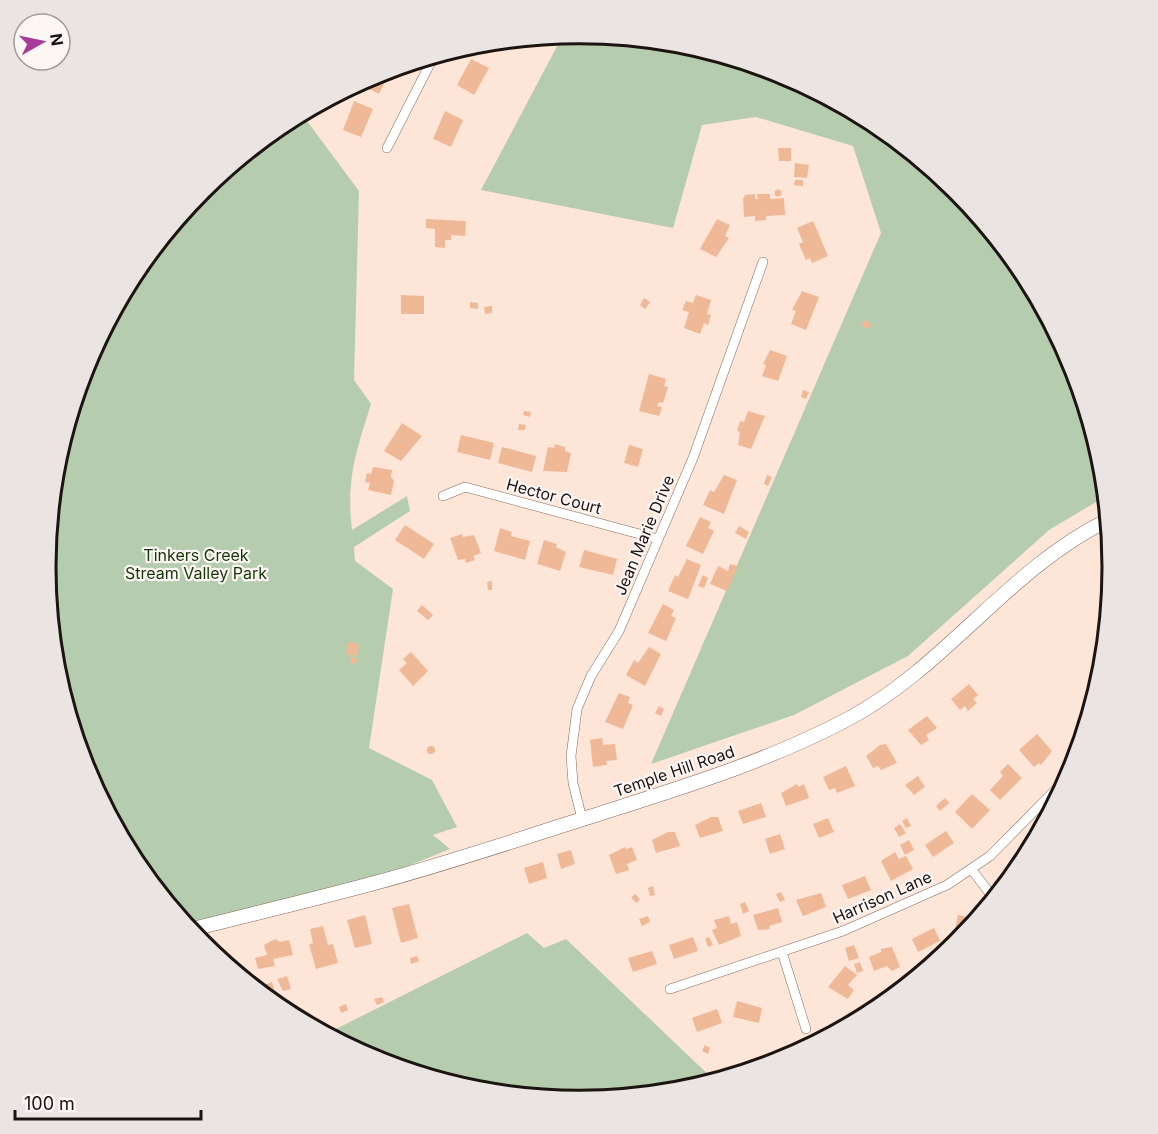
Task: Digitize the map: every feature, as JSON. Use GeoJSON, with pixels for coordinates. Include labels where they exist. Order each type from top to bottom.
{"type":"FeatureCollection","features":[{"type":"Feature","properties":{"kind":"main road","name":"Temple Hill Road"},"geometry":{"type":"LineString","coordinates":[[200,927],[380,882],[582,819],[755,760],[849,718],[903,685],[1032,570],[1100,524]]}},
{"type":"Feature","properties":{"kind":"street"},"geometry":{"type":"LineString","coordinates":[[387,148],[429,66]]}},
{"type":"Feature","properties":{"kind":"street","name":"Jean Marie Drive"},"geometry":{"type":"LineString","coordinates":[[582,819],[573,783],[571,756],[577,709],[591,676],[619,631],[693,458],[763,262]]}},
{"type":"Feature","properties":{"kind":"street","name":"Hector Court"},"geometry":{"type":"LineString","coordinates":[[443,496],[465,487],[658,539]]}},
{"type":"Feature","properties":{"kind":"street","name":"Harrison Lane"},"geometry":{"type":"LineString","coordinates":[[670,989],[782,952],[890,912],[972,870],[999,847],[1051,794]]}},
{"type":"Feature","properties":{"kind":"street"},"geometry":{"type":"LineString","coordinates":[[972,870],[989,892]]}},
{"type":"Feature","properties":{"kind":"street"},"geometry":{"type":"LineString","coordinates":[[782,952],[806,1029]]}},
{"type":"Feature","properties":{"kind":"green space"},"geometry":{"type":"Polygon","coordinates":[[[558,45],[613,45],[681,54],[747,71],[811,97],[870,132],[924,173],[973,222],[1014,276],[1049,335],[1075,399],[1085,432],[1098,501],[1049,530],[908,656],[794,715],[651,764],[881,233],[853,146],[756,117],[702,125],[673,228],[481,190],[558,45]]]}},
{"type":"Feature","properties":{"kind":"green space","name":"Tinkers Creek Stream Valley Park"},"geometry":{"type":"Polygon","coordinates":[[[307,120],[359,191],[354,380],[371,404],[351,480],[352,530],[407,496],[410,511],[354,547],[355,561],[393,589],[369,748],[432,780],[457,827],[433,835],[450,849],[393,872],[197,924],[164,886],[144,858],[109,799],[83,735],[73,702],[60,635],[56,567],[60,499],[73,432],[83,399],[109,335],[144,276],[185,222],[234,173],[307,120]]]}},
{"type":"Feature","properties":{"kind":"green space"},"geometry":{"type":"Polygon","coordinates":[[[527,933],[544,948],[566,939],[708,1074],[647,1086],[613,1089],[545,1089],[511,1086],[444,1073],[411,1063],[334,1030],[527,933]]]}},
{"type":"Feature","properties":{"kind":"building"},"geometry":{"type":"Polygon","coordinates":[[[471,59],[489,68],[474,95],[457,85],[471,59]]]}},
{"type":"Feature","properties":{"kind":"building"},"geometry":{"type":"Polygon","coordinates":[[[385,81],[379,94],[367,88],[385,81]]]}},
{"type":"Feature","properties":{"kind":"building"},"geometry":{"type":"Polygon","coordinates":[[[354,101],[373,109],[361,137],[343,130],[354,101]]]}},
{"type":"Feature","properties":{"kind":"building"},"geometry":{"type":"Polygon","coordinates":[[[445,111],[463,120],[451,147],[433,139],[445,111]]]}},
{"type":"Feature","properties":{"kind":"building"},"geometry":{"type":"Polygon","coordinates":[[[778,148],[791,148],[791,161],[779,161],[778,148]]]}},
{"type":"Feature","properties":{"kind":"building"},"geometry":{"type":"Polygon","coordinates":[[[795,163],[809,165],[807,178],[794,177],[795,163]]]}},
{"type":"Feature","properties":{"kind":"building"},"geometry":{"type":"Polygon","coordinates":[[[795,180],[803,180],[803,186],[794,185],[795,180]]]}},
{"type":"Feature","properties":{"kind":"building"},"geometry":{"type":"Polygon","coordinates":[[[778,189],[782,193],[778,197],[774,193],[778,189]]]}},
{"type":"Feature","properties":{"kind":"building"},"geometry":{"type":"Polygon","coordinates":[[[755,194],[755,199],[758,199],[757,194],[770,194],[770,199],[784,198],[785,215],[766,216],[766,220],[755,221],[755,216],[744,217],[743,199],[745,195],[755,194]]]}},
{"type":"Feature","properties":{"kind":"building"},"geometry":{"type":"Polygon","coordinates":[[[426,219],[466,221],[465,236],[451,235],[451,240],[445,240],[445,248],[435,247],[435,229],[426,228],[426,219]]]}},
{"type":"Feature","properties":{"kind":"building"},"geometry":{"type":"Polygon","coordinates":[[[717,219],[730,225],[725,236],[729,238],[716,257],[700,249],[717,219]]]}},
{"type":"Feature","properties":{"kind":"building"},"geometry":{"type":"Polygon","coordinates":[[[813,221],[828,256],[812,263],[810,258],[806,260],[799,244],[803,242],[797,228],[813,221]]]}},
{"type":"Feature","properties":{"kind":"building"},"geometry":{"type":"Polygon","coordinates":[[[802,291],[819,297],[806,330],[791,324],[796,311],[792,310],[802,291]]]}},
{"type":"Feature","properties":{"kind":"building"},"geometry":{"type":"Polygon","coordinates":[[[401,295],[424,296],[424,314],[401,314],[401,295]]]}},
{"type":"Feature","properties":{"kind":"building"},"geometry":{"type":"Polygon","coordinates":[[[696,295],[711,300],[707,314],[711,315],[708,325],[704,323],[700,334],[684,328],[689,312],[682,310],[686,301],[693,303],[696,295]]]}},
{"type":"Feature","properties":{"kind":"building"},"geometry":{"type":"Polygon","coordinates":[[[644,298],[650,302],[645,309],[640,305],[644,298]]]}},
{"type":"Feature","properties":{"kind":"building"},"geometry":{"type":"Polygon","coordinates":[[[470,302],[478,303],[478,309],[470,308],[470,302]]]}},
{"type":"Feature","properties":{"kind":"building"},"geometry":{"type":"Polygon","coordinates":[[[492,306],[492,313],[485,314],[484,307],[492,306]]]}},
{"type":"Feature","properties":{"kind":"building"},"geometry":{"type":"Polygon","coordinates":[[[864,320],[872,324],[869,329],[861,326],[864,320]]]}},
{"type":"Feature","properties":{"kind":"building"},"geometry":{"type":"Polygon","coordinates":[[[770,350],[787,356],[778,381],[762,376],[766,365],[763,364],[770,350]]]}},
{"type":"Feature","properties":{"kind":"building"},"geometry":{"type":"Polygon","coordinates":[[[649,374],[666,379],[664,386],[668,387],[663,403],[659,402],[657,406],[662,407],[659,416],[639,411],[649,374]]]}},
{"type":"Feature","properties":{"kind":"building"},"geometry":{"type":"Polygon","coordinates":[[[803,390],[809,392],[806,399],[801,397],[803,390]]]}},
{"type":"Feature","properties":{"kind":"building"},"geometry":{"type":"Polygon","coordinates":[[[524,411],[531,412],[530,417],[523,415],[524,411]]]}},
{"type":"Feature","properties":{"kind":"building"},"geometry":{"type":"Polygon","coordinates":[[[748,411],[765,416],[751,449],[738,445],[740,432],[737,431],[740,421],[744,422],[748,411]]]}},
{"type":"Feature","properties":{"kind":"building"},"geometry":{"type":"Polygon","coordinates":[[[402,423],[422,436],[401,461],[384,451],[402,423]]]}},
{"type":"Feature","properties":{"kind":"building"},"geometry":{"type":"Polygon","coordinates":[[[519,424],[526,425],[525,430],[518,430],[519,424]]]}},
{"type":"Feature","properties":{"kind":"building"},"geometry":{"type":"Polygon","coordinates":[[[461,435],[494,443],[490,460],[457,452],[461,435]]]}},
{"type":"Feature","properties":{"kind":"building"},"geometry":{"type":"Polygon","coordinates":[[[555,444],[565,447],[565,451],[571,453],[567,472],[543,471],[548,447],[554,448],[555,444]]]}},
{"type":"Feature","properties":{"kind":"building"},"geometry":{"type":"Polygon","coordinates":[[[629,445],[643,449],[638,467],[624,463],[629,445]]]}},
{"type":"Feature","properties":{"kind":"building"},"geometry":{"type":"Polygon","coordinates":[[[502,447],[536,456],[532,472],[498,463],[502,447]]]}},
{"type":"Feature","properties":{"kind":"building"},"geometry":{"type":"Polygon","coordinates":[[[373,467],[392,470],[391,477],[394,481],[391,495],[368,490],[370,483],[365,482],[367,473],[371,474],[373,467]]]}},
{"type":"Feature","properties":{"kind":"building"},"geometry":{"type":"Polygon","coordinates":[[[724,475],[737,480],[724,514],[703,505],[710,490],[714,492],[724,475]]]}},
{"type":"Feature","properties":{"kind":"building"},"geometry":{"type":"Polygon","coordinates":[[[767,475],[772,477],[768,486],[764,484],[767,475]]]}},
{"type":"Feature","properties":{"kind":"building"},"geometry":{"type":"Polygon","coordinates":[[[700,517],[711,522],[708,528],[714,531],[703,554],[686,546],[700,517]]]}},
{"type":"Feature","properties":{"kind":"building"},"geometry":{"type":"Polygon","coordinates":[[[405,525],[434,544],[424,559],[395,540],[405,525]]]}},
{"type":"Feature","properties":{"kind":"building"},"geometry":{"type":"Polygon","coordinates":[[[739,526],[749,532],[746,539],[735,533],[739,526]]]}},
{"type":"Feature","properties":{"kind":"building"},"geometry":{"type":"Polygon","coordinates":[[[500,528],[512,532],[511,536],[530,541],[525,560],[494,551],[500,528]]]}},
{"type":"Feature","properties":{"kind":"building"},"geometry":{"type":"Polygon","coordinates":[[[462,534],[463,537],[474,535],[481,553],[473,556],[475,560],[466,563],[465,559],[458,560],[450,538],[462,534]]]}},
{"type":"Feature","properties":{"kind":"building"},"geometry":{"type":"Polygon","coordinates":[[[544,540],[557,544],[556,547],[566,552],[560,571],[537,564],[544,540]]]}},
{"type":"Feature","properties":{"kind":"building"},"geometry":{"type":"Polygon","coordinates":[[[584,550],[617,559],[613,575],[579,567],[584,550]]]}},
{"type":"Feature","properties":{"kind":"building"},"geometry":{"type":"Polygon","coordinates":[[[687,559],[701,565],[688,599],[668,591],[675,575],[678,577],[687,559]]]}},
{"type":"Feature","properties":{"kind":"building"},"geometry":{"type":"Polygon","coordinates":[[[730,564],[738,566],[727,591],[710,584],[718,566],[728,571],[730,564]]]}},
{"type":"Feature","properties":{"kind":"building"},"geometry":{"type":"Polygon","coordinates":[[[703,575],[708,578],[704,588],[698,586],[703,575]]]}},
{"type":"Feature","properties":{"kind":"building"},"geometry":{"type":"Polygon","coordinates":[[[492,581],[492,590],[488,590],[487,582],[492,581]]]}},
{"type":"Feature","properties":{"kind":"building"},"geometry":{"type":"Polygon","coordinates":[[[663,604],[674,610],[671,616],[676,618],[666,641],[648,633],[663,604]]]}},
{"type":"Feature","properties":{"kind":"building"},"geometry":{"type":"Polygon","coordinates":[[[422,605],[433,615],[428,620],[417,611],[422,605]]]}},
{"type":"Feature","properties":{"kind":"building"},"geometry":{"type":"Polygon","coordinates":[[[348,642],[359,644],[357,656],[346,654],[348,642]]]}},
{"type":"Feature","properties":{"kind":"building"},"geometry":{"type":"Polygon","coordinates":[[[649,647],[661,654],[645,686],[626,675],[634,660],[638,663],[649,647]]]}},
{"type":"Feature","properties":{"kind":"building"},"geometry":{"type":"Polygon","coordinates":[[[411,652],[428,671],[413,686],[399,670],[407,663],[403,659],[411,652]]]}},
{"type":"Feature","properties":{"kind":"building"},"geometry":{"type":"Polygon","coordinates":[[[351,657],[358,658],[356,664],[350,663],[351,657]]]}},
{"type":"Feature","properties":{"kind":"building"},"geometry":{"type":"Polygon","coordinates":[[[969,684],[978,695],[973,699],[977,703],[968,711],[965,706],[960,710],[951,699],[969,684]]]}},
{"type":"Feature","properties":{"kind":"building"},"geometry":{"type":"Polygon","coordinates":[[[619,693],[630,697],[628,703],[633,705],[623,729],[605,722],[619,693]]]}},
{"type":"Feature","properties":{"kind":"building"},"geometry":{"type":"Polygon","coordinates":[[[659,706],[664,709],[661,716],[655,713],[659,706]]]}},
{"type":"Feature","properties":{"kind":"building"},"geometry":{"type":"Polygon","coordinates":[[[927,716],[937,728],[926,735],[929,740],[921,745],[908,730],[927,716]]]}},
{"type":"Feature","properties":{"kind":"building"},"geometry":{"type":"Polygon","coordinates":[[[1037,734],[1052,751],[1041,765],[1039,763],[1034,767],[1019,750],[1037,734]]]}},
{"type":"Feature","properties":{"kind":"building"},"geometry":{"type":"Polygon","coordinates":[[[602,738],[603,745],[615,744],[617,760],[606,761],[607,765],[593,767],[590,740],[602,738]]]}},
{"type":"Feature","properties":{"kind":"building"},"geometry":{"type":"Polygon","coordinates":[[[886,744],[897,763],[881,770],[878,766],[873,768],[866,756],[880,745],[886,744]]]}},
{"type":"Feature","properties":{"kind":"building"},"geometry":{"type":"Polygon","coordinates":[[[431,746],[435,750],[431,754],[427,750],[431,746]]]}},
{"type":"Feature","properties":{"kind":"building"},"geometry":{"type":"Polygon","coordinates":[[[1008,764],[1022,778],[1000,800],[990,790],[1003,776],[1000,772],[1008,764]]]}},
{"type":"Feature","properties":{"kind":"building"},"geometry":{"type":"Polygon","coordinates":[[[846,766],[855,786],[837,793],[835,788],[829,790],[823,777],[846,766]]]}},
{"type":"Feature","properties":{"kind":"building"},"geometry":{"type":"Polygon","coordinates":[[[918,776],[925,787],[914,795],[905,785],[918,776]]]}},
{"type":"Feature","properties":{"kind":"building"},"geometry":{"type":"Polygon","coordinates":[[[797,784],[798,787],[804,784],[809,798],[786,806],[781,793],[797,784]]]}},
{"type":"Feature","properties":{"kind":"building"},"geometry":{"type":"Polygon","coordinates":[[[972,794],[990,810],[972,829],[955,812],[972,794]]]}},
{"type":"Feature","properties":{"kind":"building"},"geometry":{"type":"Polygon","coordinates":[[[945,798],[949,803],[940,811],[936,806],[945,798]]]}},
{"type":"Feature","properties":{"kind":"building"},"geometry":{"type":"Polygon","coordinates":[[[761,803],[766,817],[743,824],[738,811],[761,803]]]}},
{"type":"Feature","properties":{"kind":"building"},"geometry":{"type":"Polygon","coordinates":[[[711,817],[718,817],[723,831],[700,838],[695,825],[711,817]]]}},
{"type":"Feature","properties":{"kind":"building"},"geometry":{"type":"Polygon","coordinates":[[[828,818],[834,832],[819,838],[813,824],[828,818]]]}},
{"type":"Feature","properties":{"kind":"building"},"geometry":{"type":"Polygon","coordinates":[[[907,818],[911,826],[906,828],[902,821],[907,818]]]}},
{"type":"Feature","properties":{"kind":"building"},"geometry":{"type":"Polygon","coordinates":[[[900,824],[906,833],[899,837],[894,828],[900,824]]]}},
{"type":"Feature","properties":{"kind":"building"},"geometry":{"type":"Polygon","coordinates":[[[946,831],[954,843],[933,857],[925,845],[946,831]]]}},
{"type":"Feature","properties":{"kind":"building"},"geometry":{"type":"Polygon","coordinates":[[[668,832],[675,832],[680,846],[656,853],[652,840],[668,832]]]}},
{"type":"Feature","properties":{"kind":"building"},"geometry":{"type":"Polygon","coordinates":[[[780,834],[785,849],[770,854],[765,839],[780,834]]]}},
{"type":"Feature","properties":{"kind":"building"},"geometry":{"type":"Polygon","coordinates":[[[909,840],[914,850],[905,855],[900,845],[909,840]]]}},
{"type":"Feature","properties":{"kind":"building"},"geometry":{"type":"Polygon","coordinates":[[[625,847],[626,849],[632,847],[637,860],[627,864],[629,870],[616,874],[609,855],[625,847]]]}},
{"type":"Feature","properties":{"kind":"building"},"geometry":{"type":"Polygon","coordinates":[[[571,850],[575,864],[561,869],[557,854],[571,850]]]}},
{"type":"Feature","properties":{"kind":"building"},"geometry":{"type":"Polygon","coordinates":[[[895,852],[899,859],[906,856],[913,869],[891,881],[881,861],[895,852]]]}},
{"type":"Feature","properties":{"kind":"building"},"geometry":{"type":"Polygon","coordinates":[[[543,862],[547,878],[529,884],[524,868],[543,862]]]}},
{"type":"Feature","properties":{"kind":"building"},"geometry":{"type":"Polygon","coordinates":[[[865,876],[871,890],[848,899],[842,885],[865,876]]]}},
{"type":"Feature","properties":{"kind":"building"},"geometry":{"type":"Polygon","coordinates":[[[653,886],[655,895],[650,896],[648,888],[653,886]]]}},
{"type":"Feature","properties":{"kind":"building"},"geometry":{"type":"Polygon","coordinates":[[[781,892],[785,900],[780,902],[776,894],[781,892]]]}},
{"type":"Feature","properties":{"kind":"building"},"geometry":{"type":"Polygon","coordinates":[[[821,893],[826,907],[803,916],[796,900],[821,893]]]}},
{"type":"Feature","properties":{"kind":"building"},"geometry":{"type":"Polygon","coordinates":[[[635,894],[640,899],[637,903],[631,898],[635,894]]]}},
{"type":"Feature","properties":{"kind":"building"},"geometry":{"type":"Polygon","coordinates":[[[745,902],[749,911],[743,914],[740,904],[745,902]]]}},
{"type":"Feature","properties":{"kind":"building"},"geometry":{"type":"Polygon","coordinates":[[[409,904],[418,938],[401,943],[392,908],[409,904]]]}},
{"type":"Feature","properties":{"kind":"building"},"geometry":{"type":"Polygon","coordinates":[[[778,908],[782,922],[769,926],[770,929],[758,930],[753,915],[778,908]]]}},
{"type":"Feature","properties":{"kind":"building"},"geometry":{"type":"Polygon","coordinates":[[[365,915],[372,944],[355,948],[347,920],[365,915]]]}},
{"type":"Feature","properties":{"kind":"building"},"geometry":{"type":"Polygon","coordinates":[[[958,915],[968,917],[956,930],[958,915]]]}},
{"type":"Feature","properties":{"kind":"building"},"geometry":{"type":"Polygon","coordinates":[[[648,916],[650,922],[642,926],[639,919],[648,916]]]}},
{"type":"Feature","properties":{"kind":"building"},"geometry":{"type":"Polygon","coordinates":[[[729,916],[731,924],[737,922],[741,936],[719,945],[712,930],[717,928],[714,920],[729,916]]]}},
{"type":"Feature","properties":{"kind":"building"},"geometry":{"type":"Polygon","coordinates":[[[323,926],[328,945],[333,944],[338,963],[316,969],[309,944],[313,943],[310,929],[323,926]]]}},
{"type":"Feature","properties":{"kind":"building"},"geometry":{"type":"Polygon","coordinates":[[[934,928],[940,941],[918,952],[912,939],[934,928]]]}},
{"type":"Feature","properties":{"kind":"building"},"geometry":{"type":"Polygon","coordinates":[[[693,937],[698,951],[674,959],[669,945],[693,937]]]}},
{"type":"Feature","properties":{"kind":"building"},"geometry":{"type":"Polygon","coordinates":[[[709,937],[713,945],[708,947],[705,939],[709,937]]]}},
{"type":"Feature","properties":{"kind":"building"},"geometry":{"type":"Polygon","coordinates":[[[275,939],[280,942],[289,940],[293,955],[273,959],[275,966],[258,969],[255,958],[267,955],[264,945],[275,939]]]}},
{"type":"Feature","properties":{"kind":"building"},"geometry":{"type":"Polygon","coordinates":[[[854,945],[859,958],[849,961],[845,948],[854,945]]]}},
{"type":"Feature","properties":{"kind":"building"},"geometry":{"type":"Polygon","coordinates":[[[892,947],[900,967],[892,971],[887,966],[874,971],[869,957],[881,952],[881,949],[892,947]]]}},
{"type":"Feature","properties":{"kind":"building"},"geometry":{"type":"Polygon","coordinates":[[[652,951],[657,964],[633,972],[628,958],[652,951]]]}},
{"type":"Feature","properties":{"kind":"building"},"geometry":{"type":"Polygon","coordinates":[[[417,956],[419,961],[411,964],[410,958],[417,956]]]}},
{"type":"Feature","properties":{"kind":"building"},"geometry":{"type":"Polygon","coordinates":[[[860,962],[863,971],[857,973],[854,964],[860,962]]]}},
{"type":"Feature","properties":{"kind":"building"},"geometry":{"type":"Polygon","coordinates":[[[845,966],[857,975],[848,985],[854,990],[848,999],[828,987],[845,966]]]}},
{"type":"Feature","properties":{"kind":"building"},"geometry":{"type":"Polygon","coordinates":[[[287,976],[291,989],[283,991],[277,979],[287,976]]]}},
{"type":"Feature","properties":{"kind":"building"},"geometry":{"type":"Polygon","coordinates":[[[272,982],[275,993],[264,985],[272,982]]]}},
{"type":"Feature","properties":{"kind":"building"},"geometry":{"type":"Polygon","coordinates":[[[382,997],[384,1002],[377,1005],[374,999],[382,997]]]}},
{"type":"Feature","properties":{"kind":"building"},"geometry":{"type":"Polygon","coordinates":[[[737,1001],[762,1008],[759,1023],[733,1017],[737,1001]]]}},
{"type":"Feature","properties":{"kind":"building"},"geometry":{"type":"Polygon","coordinates":[[[346,1004],[348,1010],[341,1013],[339,1007],[346,1004]]]}},
{"type":"Feature","properties":{"kind":"building"},"geometry":{"type":"Polygon","coordinates":[[[717,1009],[722,1023],[697,1032],[692,1018],[717,1009]]]}},
{"type":"Feature","properties":{"kind":"building"},"geometry":{"type":"Polygon","coordinates":[[[705,1045],[710,1048],[708,1054],[702,1051],[705,1045]]]}}]}
